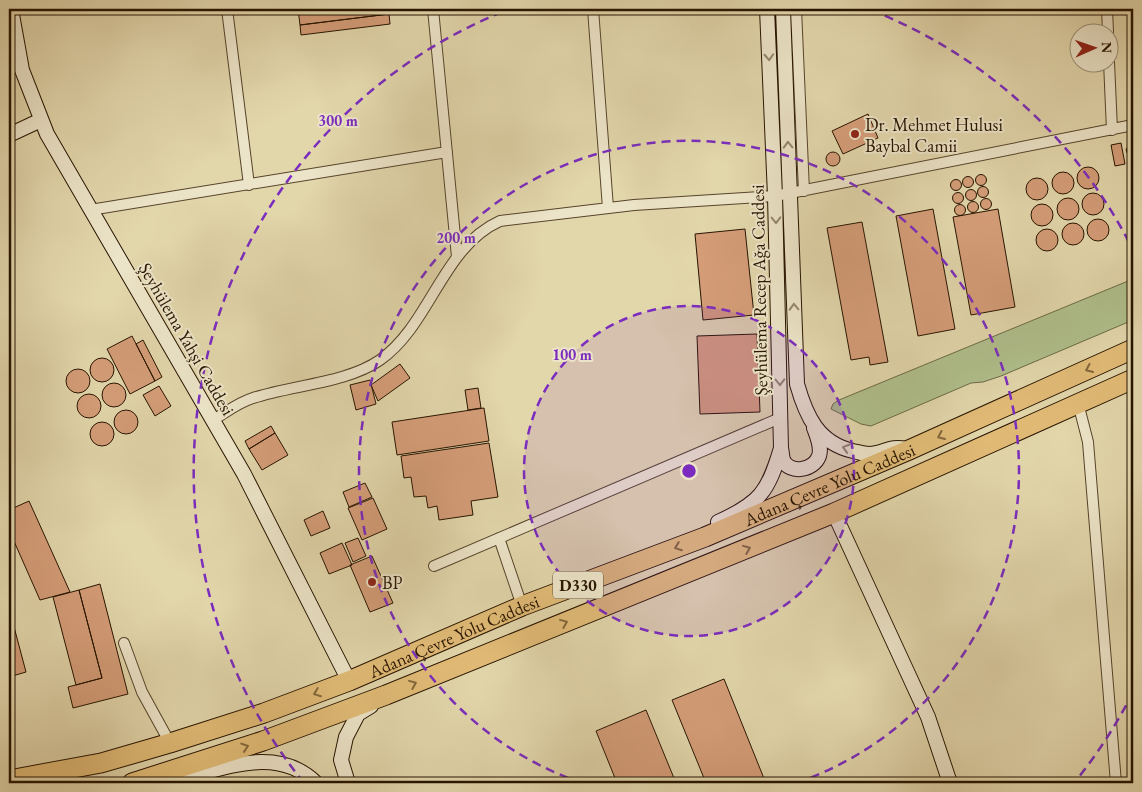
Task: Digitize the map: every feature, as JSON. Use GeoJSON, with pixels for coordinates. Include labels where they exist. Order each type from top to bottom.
{"type":"FeatureCollection","features":[{"type":"Feature","properties":{"kind":"highway","name":"Adana Çevre Yolu Caddesi"},"geometry":{"type":"LineString","coordinates":[[9,780],[101,763],[264,713],[349,681],[522,606],[705,536],[910,450],[1133,349]]}},
{"type":"Feature","properties":{"kind":"highway","name":"Adana Çevre Yolu Caddesi"},"geometry":{"type":"LineString","coordinates":[[132,783],[263,741],[386,695],[834,514],[1078,402],[1133,379]]}},
{"type":"Feature","properties":{"kind":"street","name":"Şeyhülema Yahşi Caddesi"},"geometry":{"type":"LineString","coordinates":[[11,9],[22,70],[41,120],[90,210],[244,474],[349,681]]}},
{"type":"Feature","properties":{"kind":"street"},"geometry":{"type":"LineString","coordinates":[[227,9],[249,185]]}},
{"type":"Feature","properties":{"kind":"street"},"geometry":{"type":"LineString","coordinates":[[433,9],[457,257]]}},
{"type":"Feature","properties":{"kind":"street"},"geometry":{"type":"LineString","coordinates":[[593,9],[608,208]]}},
{"type":"Feature","properties":{"kind":"street","name":"Şeyhülema Recep Ağa Caddesi"},"geometry":{"type":"LineString","coordinates":[[705,536],[715,523],[746,509],[762,492],[773,476],[781,448],[776,196],[767,9]]}},
{"type":"Feature","properties":{"kind":"street","name":"Şeyhülema Recep Ağa Caddesi"},"geometry":{"type":"LineString","coordinates":[[784,9],[797,384],[804,409],[814,428],[841,448],[870,454],[896,446],[910,450]]}},
{"type":"Feature","properties":{"kind":"street"},"geometry":{"type":"LineString","coordinates":[[796,9],[804,191]]}},
{"type":"Feature","properties":{"kind":"street"},"geometry":{"type":"LineString","coordinates":[[1107,9],[1108,22]]}},
{"type":"Feature","properties":{"kind":"street"},"geometry":{"type":"LineString","coordinates":[[1109,72],[1112,130]]}},
{"type":"Feature","properties":{"kind":"street"},"geometry":{"type":"LineString","coordinates":[[9,135],[41,120]]}},
{"type":"Feature","properties":{"kind":"street"},"geometry":{"type":"LineString","coordinates":[[212,420],[250,398],[351,375],[378,361],[391,351],[411,330],[457,257],[484,229],[500,221],[608,208],[790,194],[1133,125]]}},
{"type":"Feature","properties":{"kind":"street"},"geometry":{"type":"LineString","coordinates":[[90,210],[447,152]]}},
{"type":"Feature","properties":{"kind":"street"},"geometry":{"type":"LineString","coordinates":[[1078,402],[1088,442],[1116,783]]}},
{"type":"Feature","properties":{"kind":"street"},"geometry":{"type":"LineString","coordinates":[[434,566],[780,418]]}},
{"type":"Feature","properties":{"kind":"street"},"geometry":{"type":"LineString","coordinates":[[781,448],[783,460],[789,467],[800,470],[811,466],[819,456],[820,442],[814,428]]}},
{"type":"Feature","properties":{"kind":"street"},"geometry":{"type":"LineString","coordinates":[[834,514],[928,717],[950,783]]}},
{"type":"Feature","properties":{"kind":"street"},"geometry":{"type":"LineString","coordinates":[[499,538],[522,606]]}},
{"type":"Feature","properties":{"kind":"street"},"geometry":{"type":"LineString","coordinates":[[124,643],[142,692],[170,742]]}},
{"type":"Feature","properties":{"kind":"street"},"geometry":{"type":"LineString","coordinates":[[348,783],[341,760],[346,736],[358,714],[386,695]]}},
{"type":"Feature","properties":{"kind":"street"},"geometry":{"type":"LineString","coordinates":[[158,783],[176,781],[224,766],[253,761],[284,765],[309,777],[316,783]]}},
{"type":"Feature","properties":{"kind":"green space"},"geometry":{"type":"Polygon","coordinates":[[[1133,279],[1133,320],[1001,376],[983,382],[971,383],[871,426],[861,424],[831,409],[833,404],[839,400],[1133,279]]]}},
{"type":"Feature","properties":{"kind":"building"},"geometry":{"type":"Polygon","coordinates":[[[298,9],[388,9],[389,14],[300,25],[298,9]]]}},
{"type":"Feature","properties":{"kind":"building"},"geometry":{"type":"Polygon","coordinates":[[[389,14],[390,24],[301,35],[300,25],[389,14]]]}},
{"type":"Feature","properties":{"kind":"building","name":"Dr. Mehmet Hulusi Baybal Camii"},"geometry":{"type":"Polygon","coordinates":[[[868,114],[878,138],[843,154],[832,131],[868,114]]]}},
{"type":"Feature","properties":{"kind":"building"},"geometry":{"type":"Polygon","coordinates":[[[1121,143],[1125,164],[1115,166],[1111,145],[1121,143]]]}},
{"type":"Feature","properties":{"kind":"building"},"geometry":{"type":"Polygon","coordinates":[[[1133,144],[1133,157],[1128,155],[1126,150],[1128,146],[1133,144]]]}},
{"type":"Feature","properties":{"kind":"building"},"geometry":{"type":"Polygon","coordinates":[[[833,152],[838,154],[840,159],[838,164],[833,166],[828,164],[826,159],[828,154],[833,152]]]}},
{"type":"Feature","properties":{"kind":"building"},"geometry":{"type":"Polygon","coordinates":[[[1088,167],[1096,170],[1099,178],[1096,186],[1088,189],[1080,186],[1077,178],[1080,170],[1088,167]]]}},
{"type":"Feature","properties":{"kind":"building"},"geometry":{"type":"Polygon","coordinates":[[[1063,172],[1071,175],[1074,183],[1071,191],[1063,194],[1055,191],[1052,183],[1055,175],[1063,172]]]}},
{"type":"Feature","properties":{"kind":"building"},"geometry":{"type":"Polygon","coordinates":[[[981,174],[987,180],[981,186],[975,180],[981,174]]]}},
{"type":"Feature","properties":{"kind":"building"},"geometry":{"type":"Polygon","coordinates":[[[968,176],[974,182],[968,188],[962,182],[968,176]]]}},
{"type":"Feature","properties":{"kind":"building"},"geometry":{"type":"Polygon","coordinates":[[[1037,178],[1045,181],[1048,189],[1045,197],[1037,200],[1029,197],[1026,189],[1029,181],[1037,178]]]}},
{"type":"Feature","properties":{"kind":"building"},"geometry":{"type":"Polygon","coordinates":[[[956,179],[962,185],[956,191],[950,185],[956,179]]]}},
{"type":"Feature","properties":{"kind":"building"},"geometry":{"type":"Polygon","coordinates":[[[983,186],[989,192],[983,198],[977,192],[983,186]]]}},
{"type":"Feature","properties":{"kind":"building"},"geometry":{"type":"Polygon","coordinates":[[[971,189],[977,195],[971,201],[965,195],[971,189]]]}},
{"type":"Feature","properties":{"kind":"building"},"geometry":{"type":"Polygon","coordinates":[[[958,192],[964,198],[958,204],[952,198],[958,192]]]}},
{"type":"Feature","properties":{"kind":"building"},"geometry":{"type":"Polygon","coordinates":[[[1093,193],[1101,196],[1104,204],[1101,212],[1093,215],[1085,212],[1082,204],[1085,196],[1093,193]]]}},
{"type":"Feature","properties":{"kind":"building"},"geometry":{"type":"Polygon","coordinates":[[[986,198],[992,204],[986,210],[980,204],[986,198]]]}},
{"type":"Feature","properties":{"kind":"building"},"geometry":{"type":"Polygon","coordinates":[[[1068,198],[1076,201],[1079,209],[1076,217],[1068,220],[1060,217],[1057,209],[1060,201],[1068,198]]]}},
{"type":"Feature","properties":{"kind":"building"},"geometry":{"type":"Polygon","coordinates":[[[973,201],[979,207],[973,213],[967,207],[973,201]]]}},
{"type":"Feature","properties":{"kind":"building"},"geometry":{"type":"Polygon","coordinates":[[[960,204],[966,210],[960,216],[954,210],[960,204]]]}},
{"type":"Feature","properties":{"kind":"building"},"geometry":{"type":"Polygon","coordinates":[[[1042,204],[1050,207],[1053,215],[1050,223],[1042,226],[1034,223],[1031,215],[1034,207],[1042,204]]]}},
{"type":"Feature","properties":{"kind":"building"},"geometry":{"type":"Polygon","coordinates":[[[933,209],[955,329],[918,336],[896,216],[933,209]]]}},
{"type":"Feature","properties":{"kind":"building"},"geometry":{"type":"Polygon","coordinates":[[[998,209],[1015,307],[971,315],[953,217],[998,209]]]}},
{"type":"Feature","properties":{"kind":"building"},"geometry":{"type":"Polygon","coordinates":[[[1098,219],[1106,222],[1109,230],[1106,238],[1098,241],[1090,238],[1087,230],[1090,222],[1098,219]]]}},
{"type":"Feature","properties":{"kind":"building"},"geometry":{"type":"Polygon","coordinates":[[[862,222],[888,362],[870,365],[869,357],[851,360],[827,228],[862,222]]]}},
{"type":"Feature","properties":{"kind":"building"},"geometry":{"type":"Polygon","coordinates":[[[1073,223],[1081,226],[1084,234],[1081,242],[1073,245],[1065,242],[1062,234],[1065,226],[1073,223]]]}},
{"type":"Feature","properties":{"kind":"building"},"geometry":{"type":"Polygon","coordinates":[[[745,229],[754,315],[703,320],[695,234],[745,229]]]}},
{"type":"Feature","properties":{"kind":"building"},"geometry":{"type":"Polygon","coordinates":[[[1047,229],[1055,232],[1058,240],[1055,248],[1047,251],[1039,248],[1036,240],[1039,232],[1047,229]]]}},
{"type":"Feature","properties":{"kind":"building"},"geometry":{"type":"Polygon","coordinates":[[[757,334],[760,412],[700,414],[697,336],[757,334]]]}},
{"type":"Feature","properties":{"kind":"building"},"geometry":{"type":"Polygon","coordinates":[[[132,336],[155,381],[130,394],[107,349],[132,336]]]}},
{"type":"Feature","properties":{"kind":"building"},"geometry":{"type":"Polygon","coordinates":[[[143,340],[162,377],[155,381],[136,344],[143,340]]]}},
{"type":"Feature","properties":{"kind":"building"},"geometry":{"type":"Polygon","coordinates":[[[102,358],[111,361],[114,370],[111,379],[102,382],[93,379],[90,370],[93,361],[102,358]]]}},
{"type":"Feature","properties":{"kind":"building"},"geometry":{"type":"Polygon","coordinates":[[[400,364],[410,378],[378,401],[371,385],[400,364]]]}},
{"type":"Feature","properties":{"kind":"building"},"geometry":{"type":"Polygon","coordinates":[[[78,369],[87,372],[90,381],[87,390],[78,393],[69,390],[66,381],[69,372],[78,369]]]}},
{"type":"Feature","properties":{"kind":"building"},"geometry":{"type":"Polygon","coordinates":[[[370,380],[376,404],[356,410],[350,385],[370,380]]]}},
{"type":"Feature","properties":{"kind":"building"},"geometry":{"type":"Polygon","coordinates":[[[114,383],[123,386],[126,395],[123,404],[114,407],[105,404],[102,395],[105,386],[114,383]]]}},
{"type":"Feature","properties":{"kind":"building"},"geometry":{"type":"Polygon","coordinates":[[[159,386],[171,406],[155,416],[143,395],[159,386]]]}},
{"type":"Feature","properties":{"kind":"building"},"geometry":{"type":"Polygon","coordinates":[[[478,388],[481,408],[468,410],[465,390],[478,388]]]}},
{"type":"Feature","properties":{"kind":"building"},"geometry":{"type":"Polygon","coordinates":[[[89,394],[98,397],[101,406],[98,415],[89,418],[80,415],[77,406],[80,397],[89,394]]]}},
{"type":"Feature","properties":{"kind":"building"},"geometry":{"type":"Polygon","coordinates":[[[484,408],[489,441],[397,455],[392,422],[484,408]]]}},
{"type":"Feature","properties":{"kind":"building"},"geometry":{"type":"Polygon","coordinates":[[[126,410],[135,413],[138,422],[135,431],[126,434],[117,431],[114,422],[117,413],[126,410]]]}},
{"type":"Feature","properties":{"kind":"building"},"geometry":{"type":"Polygon","coordinates":[[[102,422],[111,425],[114,434],[111,443],[102,446],[93,443],[90,434],[93,425],[102,422]]]}},
{"type":"Feature","properties":{"kind":"building"},"geometry":{"type":"Polygon","coordinates":[[[271,426],[275,433],[249,449],[245,441],[271,426]]]}},
{"type":"Feature","properties":{"kind":"building"},"geometry":{"type":"Polygon","coordinates":[[[275,433],[288,455],[262,470],[249,449],[275,433]]]}},
{"type":"Feature","properties":{"kind":"building"},"geometry":{"type":"Polygon","coordinates":[[[489,443],[498,497],[471,501],[473,515],[439,520],[437,506],[428,508],[426,496],[414,497],[411,477],[404,478],[401,456],[489,443]]]}},
{"type":"Feature","properties":{"kind":"building"},"geometry":{"type":"Polygon","coordinates":[[[365,483],[372,497],[349,507],[343,492],[365,483]]]}},
{"type":"Feature","properties":{"kind":"building"},"geometry":{"type":"Polygon","coordinates":[[[373,498],[387,529],[362,540],[348,508],[373,498]]]}},
{"type":"Feature","properties":{"kind":"building"},"geometry":{"type":"Polygon","coordinates":[[[29,501],[70,592],[40,600],[9,530],[9,510],[29,501]]]}},
{"type":"Feature","properties":{"kind":"building"},"geometry":{"type":"Polygon","coordinates":[[[323,511],[330,528],[311,536],[304,520],[323,511]]]}},
{"type":"Feature","properties":{"kind":"building"},"geometry":{"type":"Polygon","coordinates":[[[358,538],[366,556],[353,562],[345,543],[358,538]]]}},
{"type":"Feature","properties":{"kind":"building"},"geometry":{"type":"Polygon","coordinates":[[[342,543],[352,565],[329,574],[320,553],[342,543]]]}},
{"type":"Feature","properties":{"kind":"building"},"geometry":{"type":"Polygon","coordinates":[[[372,556],[393,603],[370,612],[350,565],[372,556]]]}},
{"type":"Feature","properties":{"kind":"building"},"geometry":{"type":"Polygon","coordinates":[[[100,584],[128,694],[73,708],[68,687],[102,678],[79,590],[100,584]]]}},
{"type":"Feature","properties":{"kind":"building"},"geometry":{"type":"Polygon","coordinates":[[[79,590],[102,678],[76,685],[53,597],[79,590]]]}},
{"type":"Feature","properties":{"kind":"building"},"geometry":{"type":"Polygon","coordinates":[[[9,608],[26,672],[9,677],[9,608]]]}},
{"type":"Feature","properties":{"kind":"building"},"geometry":{"type":"Polygon","coordinates":[[[724,679],[765,781],[761,783],[706,783],[672,700],[724,679]]]}},
{"type":"Feature","properties":{"kind":"building"},"geometry":{"type":"Polygon","coordinates":[[[646,710],[676,783],[617,783],[596,731],[646,710]]]}},
{"type":"Feature","properties":{"kind":"place","name":"Dr. Mehmet Hulusi Baybal Camii"},"geometry":{"type":"Point","coordinates":[855,134]}},
{"type":"Feature","properties":{"kind":"place","name":"BP"},"geometry":{"type":"Point","coordinates":[372,582]}}]}
